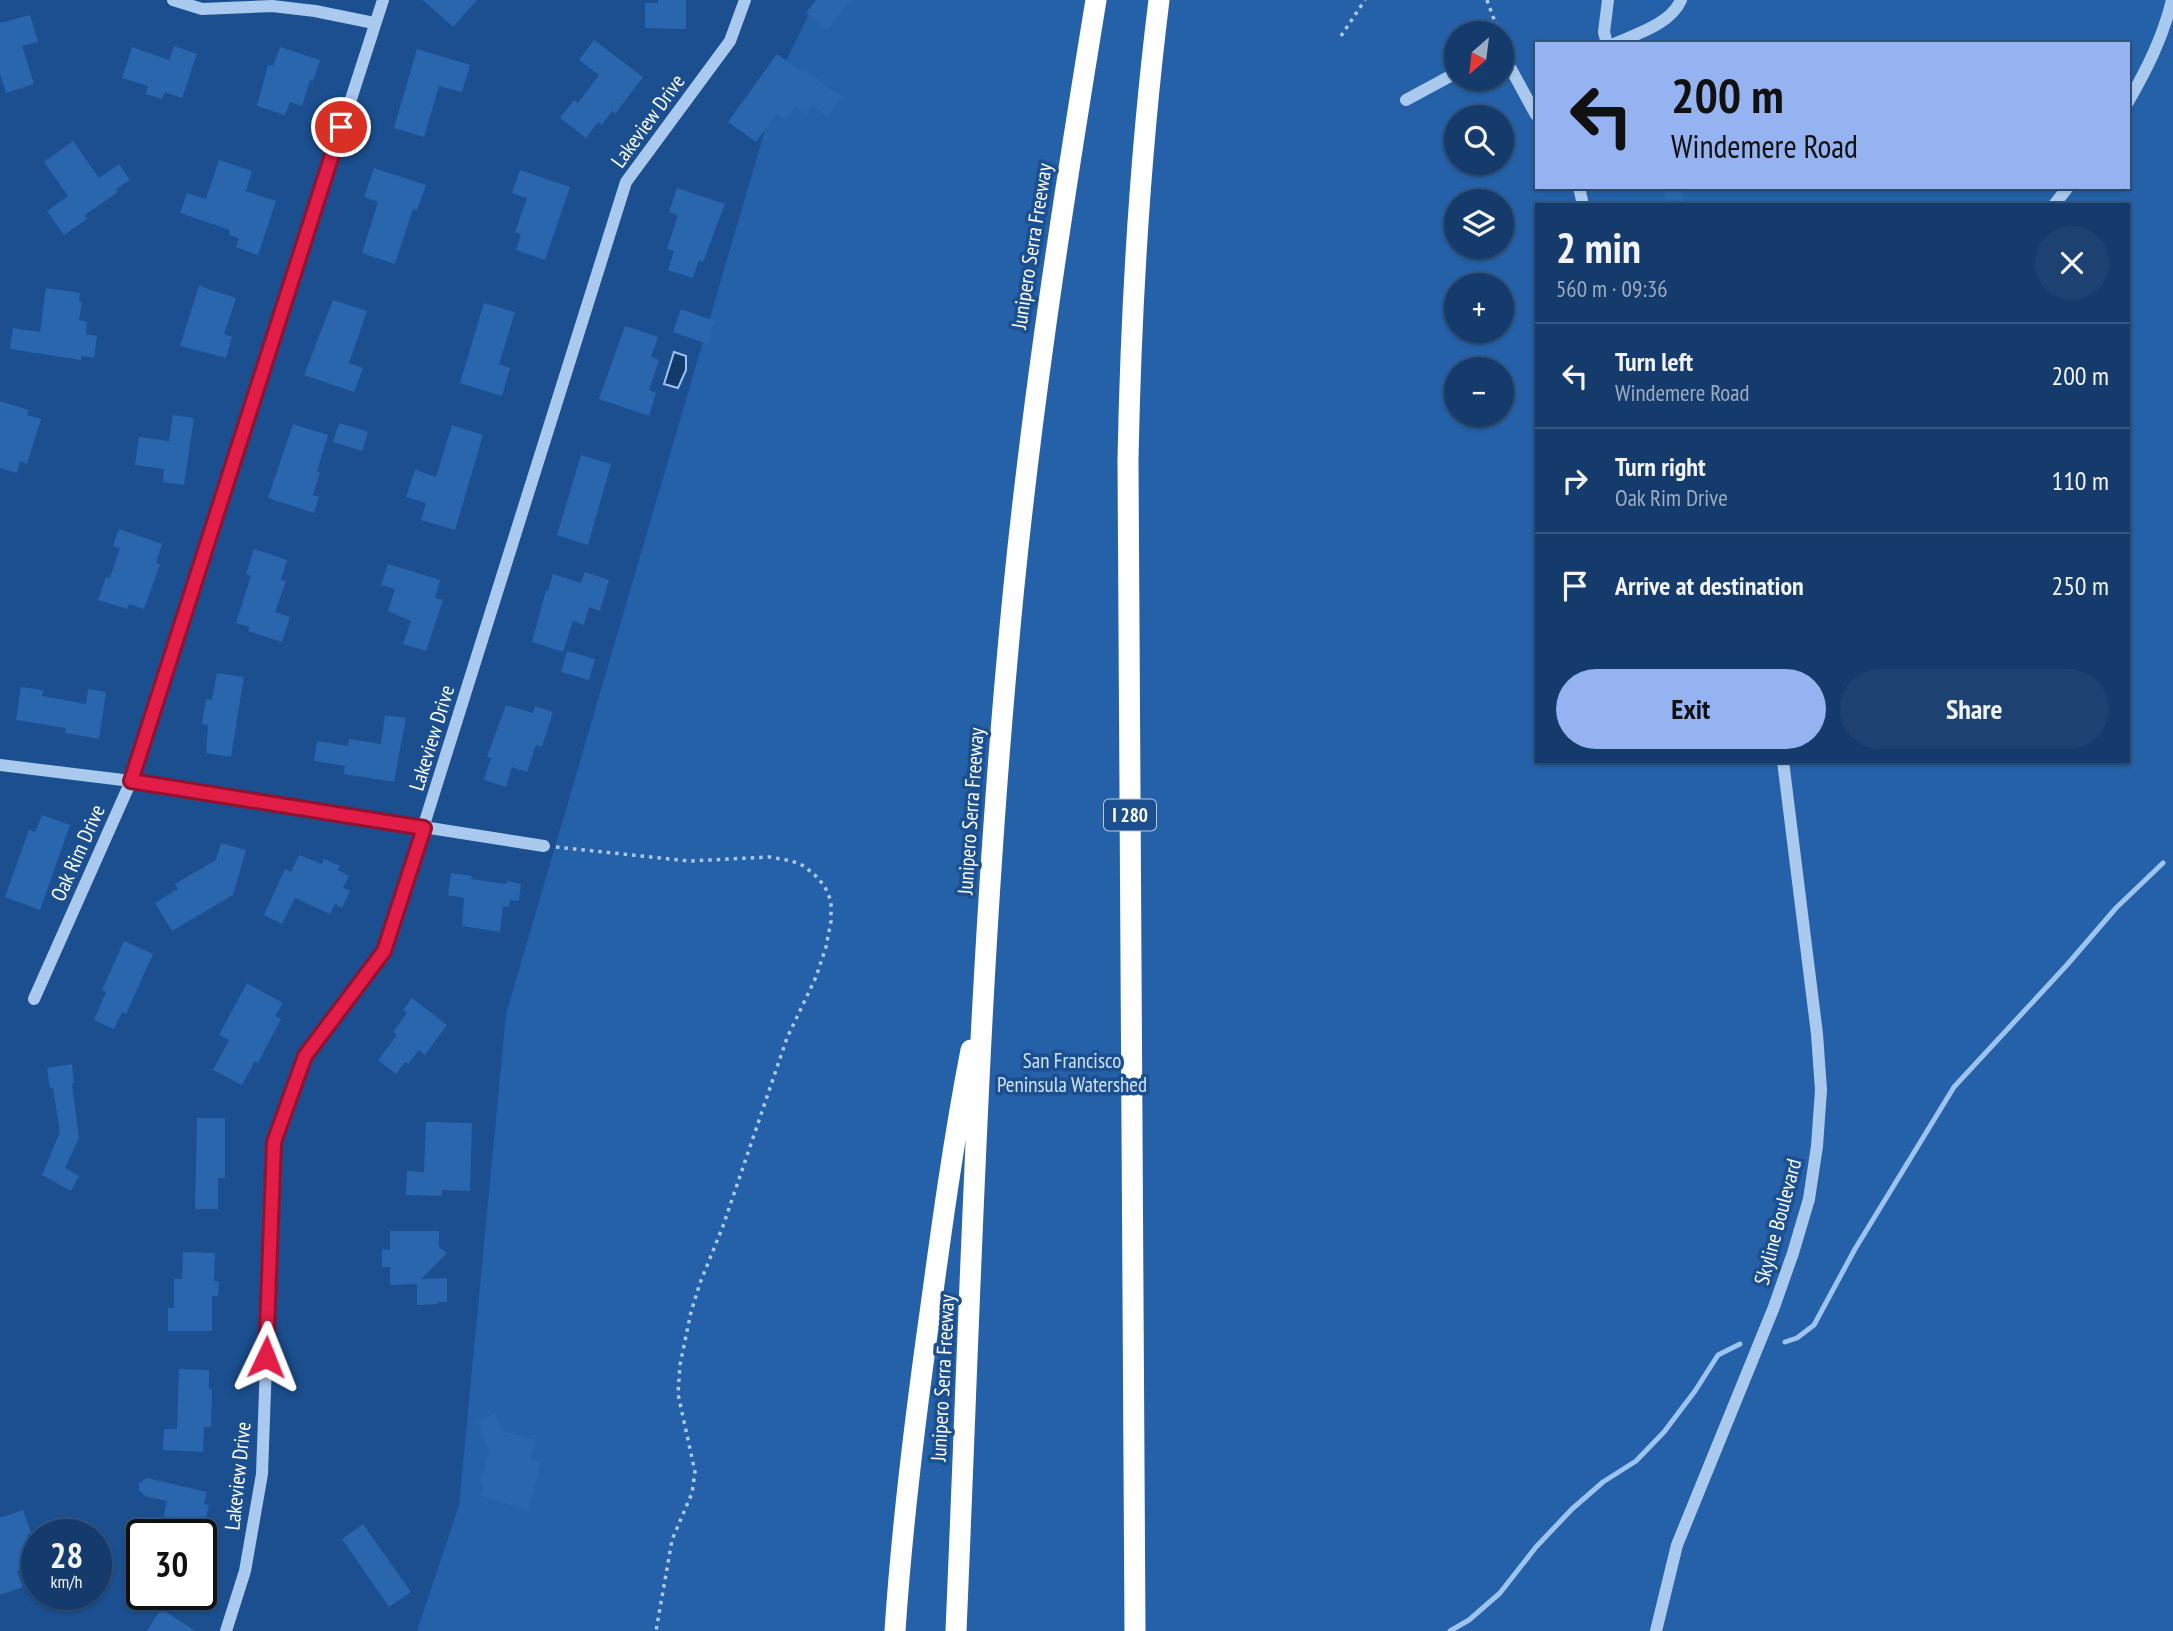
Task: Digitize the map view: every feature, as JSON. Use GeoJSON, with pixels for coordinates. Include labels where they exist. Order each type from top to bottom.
{"type":"FeatureCollection","features":[{"type":"Feature","properties":{"kind":"highway","name":"Junipero Serra Freeway"},"geometry":{"type":"LineString","coordinates":[[956,1631],[985,983],[999,750],[1023,496],[1049,297],[1096,0]]}},
{"type":"Feature","properties":{"kind":"highway","name":"I 280"},"geometry":{"type":"LineString","coordinates":[[1135,1631],[1128,460],[1136,240],[1144,132],[1159,0]]}},
{"type":"Feature","properties":{"kind":"highway"},"geometry":{"type":"LineString","coordinates":[[895,1631],[918,1400],[949,1170],[985,983]]}},
{"type":"Feature","properties":{"kind":"street"},"geometry":{"type":"LineString","coordinates":[[173,0],[202,9],[272,6],[316,10],[374,23]]}},
{"type":"Feature","properties":{"kind":"street","name":"Oak Rim Drive"},"geometry":{"type":"LineString","coordinates":[[34,999],[131,781],[383,0]]}},
{"type":"Feature","properties":{"kind":"street","name":"Lakeview Drive"},"geometry":{"type":"LineString","coordinates":[[226,1631],[245,1571],[262,1474],[274,1142],[305,1056],[384,951],[626,182],[730,41],[745,0]]}},
{"type":"Feature","properties":{"kind":"street"},"geometry":{"type":"LineString","coordinates":[[1606,42],[1604,32],[1608,0]]}},
{"type":"Feature","properties":{"kind":"street"},"geometry":{"type":"LineString","coordinates":[[1618,42],[1660,22],[1678,9],[1681,0]]}},
{"type":"Feature","properties":{"kind":"street"},"geometry":{"type":"LineString","coordinates":[[2130,98],[2166,26],[2172,0]]}},
{"type":"Feature","properties":{"kind":"street"},"geometry":{"type":"LineString","coordinates":[[1514,75],[1535,113]]}},
{"type":"Feature","properties":{"kind":"street"},"geometry":{"type":"LineString","coordinates":[[1406,100],[1444,79]]}},
{"type":"Feature","properties":{"kind":"street"},"geometry":{"type":"LineString","coordinates":[[2056,203],[2066,189]]}},
{"type":"Feature","properties":{"kind":"street","name":"Skyline Boulevard"},"geometry":{"type":"LineString","coordinates":[[1656,1631],[1677,1545],[1793,1254],[1809,1199],[1818,1146],[1821,1090],[1817,1034],[1783,763]]}},
{"type":"Feature","properties":{"kind":"street"},"geometry":{"type":"LineString","coordinates":[[0,765],[131,781],[544,846]]}},
{"type":"Feature","properties":{"kind":"path"},"geometry":{"type":"LineString","coordinates":[[1341,36],[1365,0]]}},
{"type":"Feature","properties":{"kind":"path"},"geometry":{"type":"LineString","coordinates":[[1487,0],[1495,21]]}},
{"type":"Feature","properties":{"kind":"path"},"geometry":{"type":"LineString","coordinates":[[544,846],[689,861],[770,857],[792,861],[804,866],[817,877],[831,901],[827,947],[787,1038],[691,1312],[680,1365],[678,1394],[695,1472],[692,1493],[672,1540],[656,1631]]}},
{"type":"Feature","properties":{"kind":"green space","name":"San Francisco Peninsula Watershed"},"geometry":{"type":"Polygon","coordinates":[[[816,0],[2173,0],[2173,1631],[417,1631],[459,1505],[506,1014],[784,65],[816,0]]]}},
{"type":"Feature","properties":{"kind":"shaded area"},"geometry":{"type":"Polygon","coordinates":[[[674,352],[686,356],[686,370],[678,388],[664,384],[674,352]]]}},
{"type":"Feature","properties":{"kind":"building"},"geometry":{"type":"Polygon","coordinates":[[[423,0],[477,0],[453,27],[423,0]]]}},
{"type":"Feature","properties":{"kind":"building"},"geometry":{"type":"Polygon","coordinates":[[[658,0],[686,0],[686,29],[645,28],[645,3],[658,3],[658,0]]]}},
{"type":"Feature","properties":{"kind":"building"},"geometry":{"type":"Polygon","coordinates":[[[816,0],[851,0],[827,30],[806,13],[816,0]]]}},
{"type":"Feature","properties":{"kind":"building"},"geometry":{"type":"Polygon","coordinates":[[[30,15],[38,42],[22,46],[34,84],[6,93],[0,73],[0,23],[30,15]]]}},
{"type":"Feature","properties":{"kind":"building"},"geometry":{"type":"Polygon","coordinates":[[[594,40],[643,77],[615,114],[612,111],[602,125],[598,122],[586,138],[560,118],[574,100],[578,103],[599,75],[579,60],[594,40]]]}},
{"type":"Feature","properties":{"kind":"building"},"geometry":{"type":"Polygon","coordinates":[[[174,46],[197,54],[182,98],[165,92],[162,99],[146,94],[148,86],[122,78],[132,47],[169,60],[174,46]]]}},
{"type":"Feature","properties":{"kind":"building"},"geometry":{"type":"Polygon","coordinates":[[[280,47],[320,60],[302,106],[290,102],[285,115],[257,106],[268,65],[273,66],[280,47]]]}},
{"type":"Feature","properties":{"kind":"building"},"geometry":{"type":"Polygon","coordinates":[[[417,49],[470,65],[462,92],[439,86],[424,137],[394,128],[417,49]]]}},
{"type":"Feature","properties":{"kind":"building"},"geometry":{"type":"Polygon","coordinates":[[[777,54],[803,73],[805,70],[842,97],[828,117],[812,105],[806,114],[795,107],[785,120],[777,114],[756,142],[728,122],[777,54]]]}},
{"type":"Feature","properties":{"kind":"building"},"geometry":{"type":"Polygon","coordinates":[[[73,141],[99,178],[119,164],[130,180],[116,189],[118,192],[85,215],[87,219],[64,235],[47,211],[68,196],[44,162],[73,141]]]}},
{"type":"Feature","properties":{"kind":"building"},"geometry":{"type":"Polygon","coordinates":[[[219,160],[252,171],[246,191],[276,201],[258,255],[236,247],[239,238],[229,235],[230,230],[180,213],[187,193],[206,199],[219,160]]]}},
{"type":"Feature","properties":{"kind":"building"},"geometry":{"type":"Polygon","coordinates":[[[374,168],[426,185],[417,210],[413,209],[395,264],[362,253],[378,202],[364,197],[374,168]]]}},
{"type":"Feature","properties":{"kind":"building"},"geometry":{"type":"Polygon","coordinates":[[[520,170],[570,187],[545,260],[516,250],[521,234],[515,232],[527,198],[512,193],[520,170]]]}},
{"type":"Feature","properties":{"kind":"building"},"geometry":{"type":"Polygon","coordinates":[[[677,188],[725,204],[703,262],[699,260],[693,278],[668,270],[674,251],[667,249],[678,215],[669,212],[677,188]]]}},
{"type":"Feature","properties":{"kind":"building"},"geometry":{"type":"Polygon","coordinates":[[[1664,189],[1682,189],[1683,203],[1665,203],[1664,189]]]}},
{"type":"Feature","properties":{"kind":"building"},"geometry":{"type":"Polygon","coordinates":[[[199,286],[236,298],[224,334],[232,337],[226,358],[180,346],[199,286]]]}},
{"type":"Feature","properties":{"kind":"building"},"geometry":{"type":"Polygon","coordinates":[[[46,288],[80,293],[79,302],[82,302],[79,320],[87,322],[86,334],[97,336],[94,358],[81,356],[81,360],[10,349],[13,328],[40,332],[46,288]]]}},
{"type":"Feature","properties":{"kind":"building"},"geometry":{"type":"Polygon","coordinates":[[[333,300],[367,311],[349,363],[363,368],[354,392],[304,375],[333,300]]]}},
{"type":"Feature","properties":{"kind":"building"},"geometry":{"type":"Polygon","coordinates":[[[484,303],[515,312],[499,364],[510,368],[502,396],[460,383],[484,303]]]}},
{"type":"Feature","properties":{"kind":"building"},"geometry":{"type":"Polygon","coordinates":[[[681,309],[715,321],[708,344],[673,332],[681,309]]]}},
{"type":"Feature","properties":{"kind":"building"},"geometry":{"type":"Polygon","coordinates":[[[625,326],[658,337],[651,357],[659,360],[649,390],[656,393],[649,416],[599,399],[625,326]]]}},
{"type":"Feature","properties":{"kind":"building"},"geometry":{"type":"Polygon","coordinates":[[[0,401],[29,410],[27,415],[41,419],[27,464],[20,461],[17,473],[0,468],[0,401]]]}},
{"type":"Feature","properties":{"kind":"building"},"geometry":{"type":"Polygon","coordinates":[[[173,415],[194,418],[184,485],[163,482],[164,469],[135,465],[139,437],[169,441],[173,415]]]}},
{"type":"Feature","properties":{"kind":"building"},"geometry":{"type":"Polygon","coordinates":[[[339,423],[368,432],[362,451],[333,442],[339,423]]]}},
{"type":"Feature","properties":{"kind":"building"},"geometry":{"type":"Polygon","coordinates":[[[293,424],[328,435],[317,471],[320,472],[313,495],[319,497],[314,513],[268,498],[293,424]]]}},
{"type":"Feature","properties":{"kind":"building"},"geometry":{"type":"Polygon","coordinates":[[[452,425],[483,435],[455,530],[421,520],[426,503],[406,497],[415,470],[436,477],[452,425]]]}},
{"type":"Feature","properties":{"kind":"building"},"geometry":{"type":"Polygon","coordinates":[[[581,455],[611,464],[588,545],[557,535],[581,455]]]}},
{"type":"Feature","properties":{"kind":"building"},"geometry":{"type":"Polygon","coordinates":[[[119,529],[162,544],[156,563],[160,564],[144,609],[129,604],[127,609],[98,600],[106,577],[110,578],[120,548],[113,546],[119,529]]]}},
{"type":"Feature","properties":{"kind":"building"},"geometry":{"type":"Polygon","coordinates":[[[254,549],[287,560],[281,580],[286,581],[275,612],[290,617],[282,642],[248,631],[250,627],[236,623],[251,576],[246,574],[254,549]]]}},
{"type":"Feature","properties":{"kind":"building"},"geometry":{"type":"Polygon","coordinates":[[[388,564],[440,580],[435,598],[443,600],[426,651],[403,644],[411,621],[388,611],[395,589],[381,585],[388,564]]]}},
{"type":"Feature","properties":{"kind":"building"},"geometry":{"type":"Polygon","coordinates":[[[585,572],[609,580],[600,611],[589,607],[584,625],[573,621],[563,652],[532,642],[553,574],[581,583],[585,572]]]}},
{"type":"Feature","properties":{"kind":"building"},"geometry":{"type":"Polygon","coordinates":[[[567,651],[595,659],[589,680],[561,672],[567,651]]]}},
{"type":"Feature","properties":{"kind":"building"},"geometry":{"type":"Polygon","coordinates":[[[217,673],[244,677],[231,757],[206,753],[208,725],[202,724],[206,699],[212,700],[217,673]]]}},
{"type":"Feature","properties":{"kind":"building"},"geometry":{"type":"Polygon","coordinates":[[[21,687],[43,690],[42,696],[86,704],[88,689],[106,692],[99,739],[65,733],[66,728],[16,720],[21,687]]]}},
{"type":"Feature","properties":{"kind":"building"},"geometry":{"type":"Polygon","coordinates":[[[506,705],[533,713],[535,706],[553,712],[542,747],[536,745],[527,772],[512,767],[506,787],[484,780],[491,758],[487,757],[506,705]]]}},
{"type":"Feature","properties":{"kind":"building"},"geometry":{"type":"Polygon","coordinates":[[[385,715],[406,718],[394,782],[344,774],[345,766],[314,761],[317,741],[348,746],[349,739],[381,744],[385,715]]]}},
{"type":"Feature","properties":{"kind":"building"},"geometry":{"type":"Polygon","coordinates":[[[42,815],[70,825],[40,910],[5,897],[29,830],[35,832],[42,815]]]}},
{"type":"Feature","properties":{"kind":"building"},"geometry":{"type":"Polygon","coordinates":[[[221,843],[246,850],[233,895],[172,931],[155,903],[178,889],[175,884],[216,860],[221,843]]]}},
{"type":"Feature","properties":{"kind":"building"},"geometry":{"type":"Polygon","coordinates":[[[299,855],[322,864],[324,859],[340,866],[338,870],[349,876],[343,888],[350,891],[342,908],[335,904],[330,914],[295,898],[282,924],[264,915],[285,869],[291,872],[299,855]]]}},
{"type":"Feature","properties":{"kind":"building"},"geometry":{"type":"Polygon","coordinates":[[[451,873],[472,876],[471,879],[521,884],[519,901],[510,900],[509,907],[503,906],[500,932],[462,926],[464,898],[448,895],[451,873]]]}},
{"type":"Feature","properties":{"kind":"building"},"geometry":{"type":"Polygon","coordinates":[[[124,941],[153,954],[126,1014],[122,1012],[114,1029],[94,1020],[106,992],[102,990],[124,941]]]}},
{"type":"Feature","properties":{"kind":"building"},"geometry":{"type":"Polygon","coordinates":[[[247,983],[283,1003],[275,1016],[281,1019],[258,1063],[255,1061],[242,1085],[213,1070],[229,1040],[219,1035],[247,983]]]}},
{"type":"Feature","properties":{"kind":"building"},"geometry":{"type":"Polygon","coordinates":[[[412,998],[447,1025],[425,1055],[419,1050],[396,1074],[378,1060],[397,1035],[393,1032],[407,1013],[403,1010],[412,998]]]}},
{"type":"Feature","properties":{"kind":"building"},"geometry":{"type":"Polygon","coordinates":[[[72,1064],[79,1138],[65,1168],[79,1176],[71,1191],[42,1175],[60,1132],[47,1068],[72,1064]]]}},
{"type":"Feature","properties":{"kind":"building"},"geometry":{"type":"Polygon","coordinates":[[[197,1118],[225,1118],[225,1178],[218,1178],[218,1209],[195,1209],[197,1118]]]}},
{"type":"Feature","properties":{"kind":"building"},"geometry":{"type":"Polygon","coordinates":[[[426,1122],[472,1123],[470,1191],[442,1190],[442,1196],[406,1195],[407,1171],[424,1172],[426,1122]]]}},
{"type":"Feature","properties":{"kind":"building"},"geometry":{"type":"Polygon","coordinates":[[[390,1231],[439,1231],[439,1247],[447,1253],[421,1279],[447,1278],[447,1302],[417,1305],[417,1284],[390,1285],[390,1267],[382,1267],[382,1249],[390,1250],[390,1231]]]}},
{"type":"Feature","properties":{"kind":"building"},"geometry":{"type":"Polygon","coordinates":[[[183,1252],[215,1253],[214,1281],[219,1282],[218,1296],[212,1296],[212,1331],[168,1331],[168,1308],[174,1308],[174,1279],[182,1279],[183,1252]]]}},
{"type":"Feature","properties":{"kind":"building"},"geometry":{"type":"Polygon","coordinates":[[[179,1369],[209,1370],[209,1389],[212,1389],[211,1427],[204,1427],[203,1452],[163,1450],[164,1429],[177,1429],[179,1369]]]}},
{"type":"Feature","properties":{"kind":"building"},"geometry":{"type":"Polygon","coordinates":[[[494,1414],[502,1431],[536,1440],[530,1460],[541,1463],[528,1510],[480,1496],[483,1484],[480,1483],[489,1451],[478,1422],[494,1414]]]}},
{"type":"Feature","properties":{"kind":"building"},"geometry":{"type":"Polygon","coordinates":[[[147,1478],[207,1492],[204,1504],[209,1505],[206,1519],[163,1519],[167,1501],[145,1496],[139,1490],[139,1483],[147,1478]]]}},
{"type":"Feature","properties":{"kind":"building"},"geometry":{"type":"Polygon","coordinates":[[[23,1510],[26,1519],[21,1519],[21,1570],[17,1571],[21,1588],[0,1595],[0,1518],[23,1510]]]}},
{"type":"Feature","properties":{"kind":"building"},"geometry":{"type":"Polygon","coordinates":[[[363,1524],[411,1592],[389,1607],[342,1539],[363,1524]]]}},
{"type":"Feature","properties":{"kind":"building"},"geometry":{"type":"Polygon","coordinates":[[[163,1610],[195,1631],[147,1631],[163,1610]]]}},
{"type":"Feature","properties":{"kind":"waterway"},"geometry":{"type":"LineString","coordinates":[[1785,1342],[1797,1338],[1814,1325],[1855,1249],[1954,1087],[2116,908],[2163,863]]}},
{"type":"Feature","properties":{"kind":"waterway"},"geometry":{"type":"LineString","coordinates":[[1450,1631],[1469,1620],[1500,1593],[1536,1547],[1572,1509],[1603,1482],[1636,1461],[1664,1432],[1718,1355],[1740,1344]]}},
{"type":"Feature","properties":{"kind":"route"},"geometry":{"type":"LineString","coordinates":[[266,1357],[274,1142],[305,1056],[384,951],[424,828],[131,781],[341,127]]}}]}
